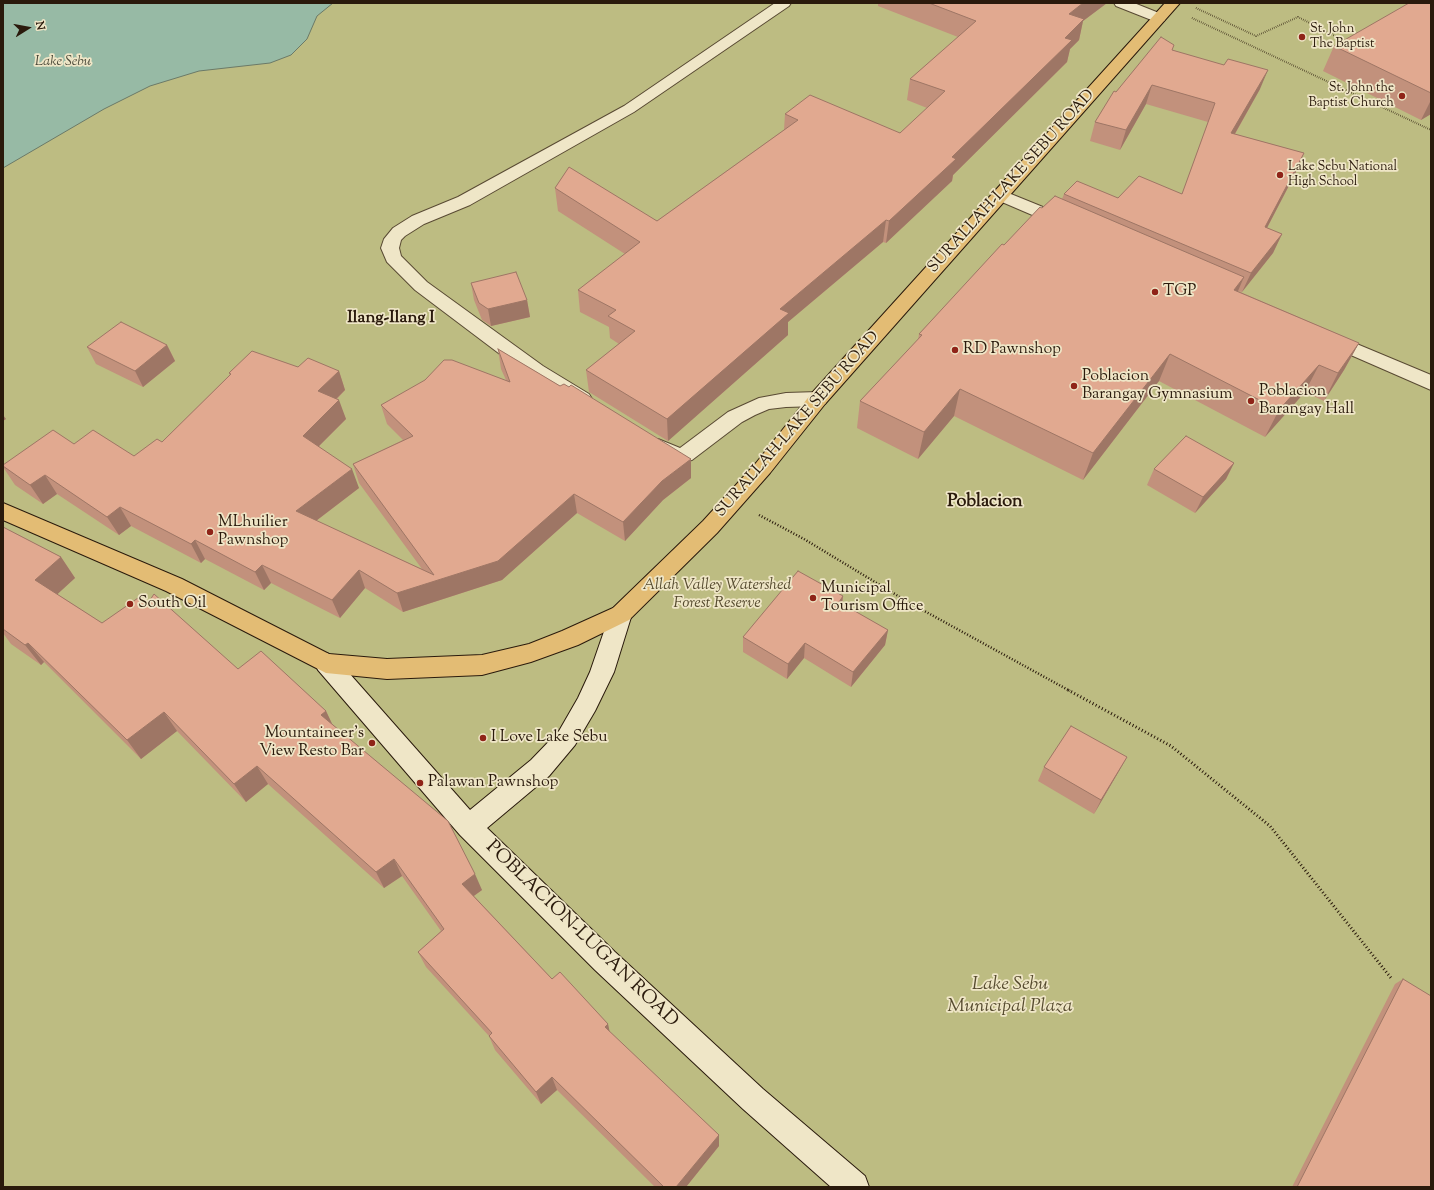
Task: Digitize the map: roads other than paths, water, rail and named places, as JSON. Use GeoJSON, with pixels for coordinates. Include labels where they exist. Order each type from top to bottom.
{"type":"FeatureCollection","features":[{"type":"Feature","properties":{"kind":"main road","name":"SURALLAH-LAKE SEBU ROAD"},"geometry":{"type":"LineString","coordinates":[[326,663],[386,669],[482,665],[531,653],[570,638],[621,614],[710,527],[734,501],[818,399],[1167,10]]}},
{"type":"Feature","properties":{"kind":"main road"},"geometry":{"type":"LineString","coordinates":[[3,511],[174,585],[326,663]]}},
{"type":"Feature","properties":{"kind":"street"},"geometry":{"type":"LineString","coordinates":[[597,409],[536,371],[422,286],[393,258],[390,248],[393,239],[399,232],[409,225],[464,201],[629,109],[784,3]]}},
{"type":"Feature","properties":{"kind":"street"},"geometry":{"type":"LineString","coordinates":[[1121,3],[1167,10]]}},
{"type":"Feature","properties":{"kind":"street"},"geometry":{"type":"LineString","coordinates":[[1001,195],[1081,230]]}},
{"type":"Feature","properties":{"kind":"street"},"geometry":{"type":"LineString","coordinates":[[1314,332],[1431,383]]}},
{"type":"Feature","properties":{"kind":"street"},"geometry":{"type":"LineString","coordinates":[[645,438],[672,454],[678,456],[685,455],[735,417],[748,410],[766,403],[786,400],[818,399]]}},
{"type":"Feature","properties":{"kind":"street"},"geometry":{"type":"LineString","coordinates":[[469,827],[540,768],[567,738],[587,704],[602,672],[621,614]]}},
{"type":"Feature","properties":{"kind":"street","name":"POBLACION-LUGAN ROAD"},"geometry":{"type":"LineString","coordinates":[[326,663],[469,827],[616,972],[753,1099],[854,1187]]}},
{"type":"Feature","properties":{"kind":"water","name":"Lake Sebu"},"geometry":{"type":"Polygon","coordinates":[[[3,3],[333,3],[317,16],[307,39],[291,55],[270,63],[199,71],[150,86],[104,109],[3,168],[3,3]]]}},
{"type":"Feature","properties":{"kind":"place","name":"St. John The Baptist"},"geometry":{"type":"Point","coordinates":[1302,37]}},
{"type":"Feature","properties":{"kind":"place","name":"St. John the Baptist Church"},"geometry":{"type":"Point","coordinates":[1402,96]}},
{"type":"Feature","properties":{"kind":"place","name":"Lake Sebu National High School"},"geometry":{"type":"Point","coordinates":[1280,175]}},
{"type":"Feature","properties":{"kind":"place","name":"TGP"},"geometry":{"type":"Point","coordinates":[1155,292]}},
{"type":"Feature","properties":{"kind":"place","name":"RD Pawnshop"},"geometry":{"type":"Point","coordinates":[955,350]}},
{"type":"Feature","properties":{"kind":"place","name":"Poblacion Barangay Gymnasium"},"geometry":{"type":"Point","coordinates":[1074,386]}},
{"type":"Feature","properties":{"kind":"place","name":"Poblacion Barangay Hall"},"geometry":{"type":"Point","coordinates":[1251,401]}},
{"type":"Feature","properties":{"kind":"place","name":"MLhuilier Pawnshop"},"geometry":{"type":"Point","coordinates":[210,532]}},
{"type":"Feature","properties":{"kind":"place","name":"Municipal Tourism Office"},"geometry":{"type":"Point","coordinates":[813,598]}},
{"type":"Feature","properties":{"kind":"place","name":"South Oil"},"geometry":{"type":"Point","coordinates":[130,604]}},
{"type":"Feature","properties":{"kind":"place","name":"I Love Lake Sebu"},"geometry":{"type":"Point","coordinates":[483,738]}},
{"type":"Feature","properties":{"kind":"place","name":"Mountaineer's View Resto Bar"},"geometry":{"type":"Point","coordinates":[372,743]}},
{"type":"Feature","properties":{"kind":"place","name":"Palawan Pawnshop"},"geometry":{"type":"Point","coordinates":[420,783]}},
{"type":"Feature","properties":{"kind":"district","name":"Ilang-Ilang I"},"geometry":{"type":"Point","coordinates":[391,319]}},
{"type":"Feature","properties":{"kind":"district","name":"Poblacion"},"geometry":{"type":"Point","coordinates":[985,503]}},
{"type":"Feature","properties":{"kind":"park label","name":"Allah Valley Watershed Forest Reserve"},"geometry":{"type":"Point","coordinates":[717,595]}},
{"type":"Feature","properties":{"kind":"park label","name":"Lake Sebu Municipal Plaza"},"geometry":{"type":"Point","coordinates":[1010,997]}}]}
